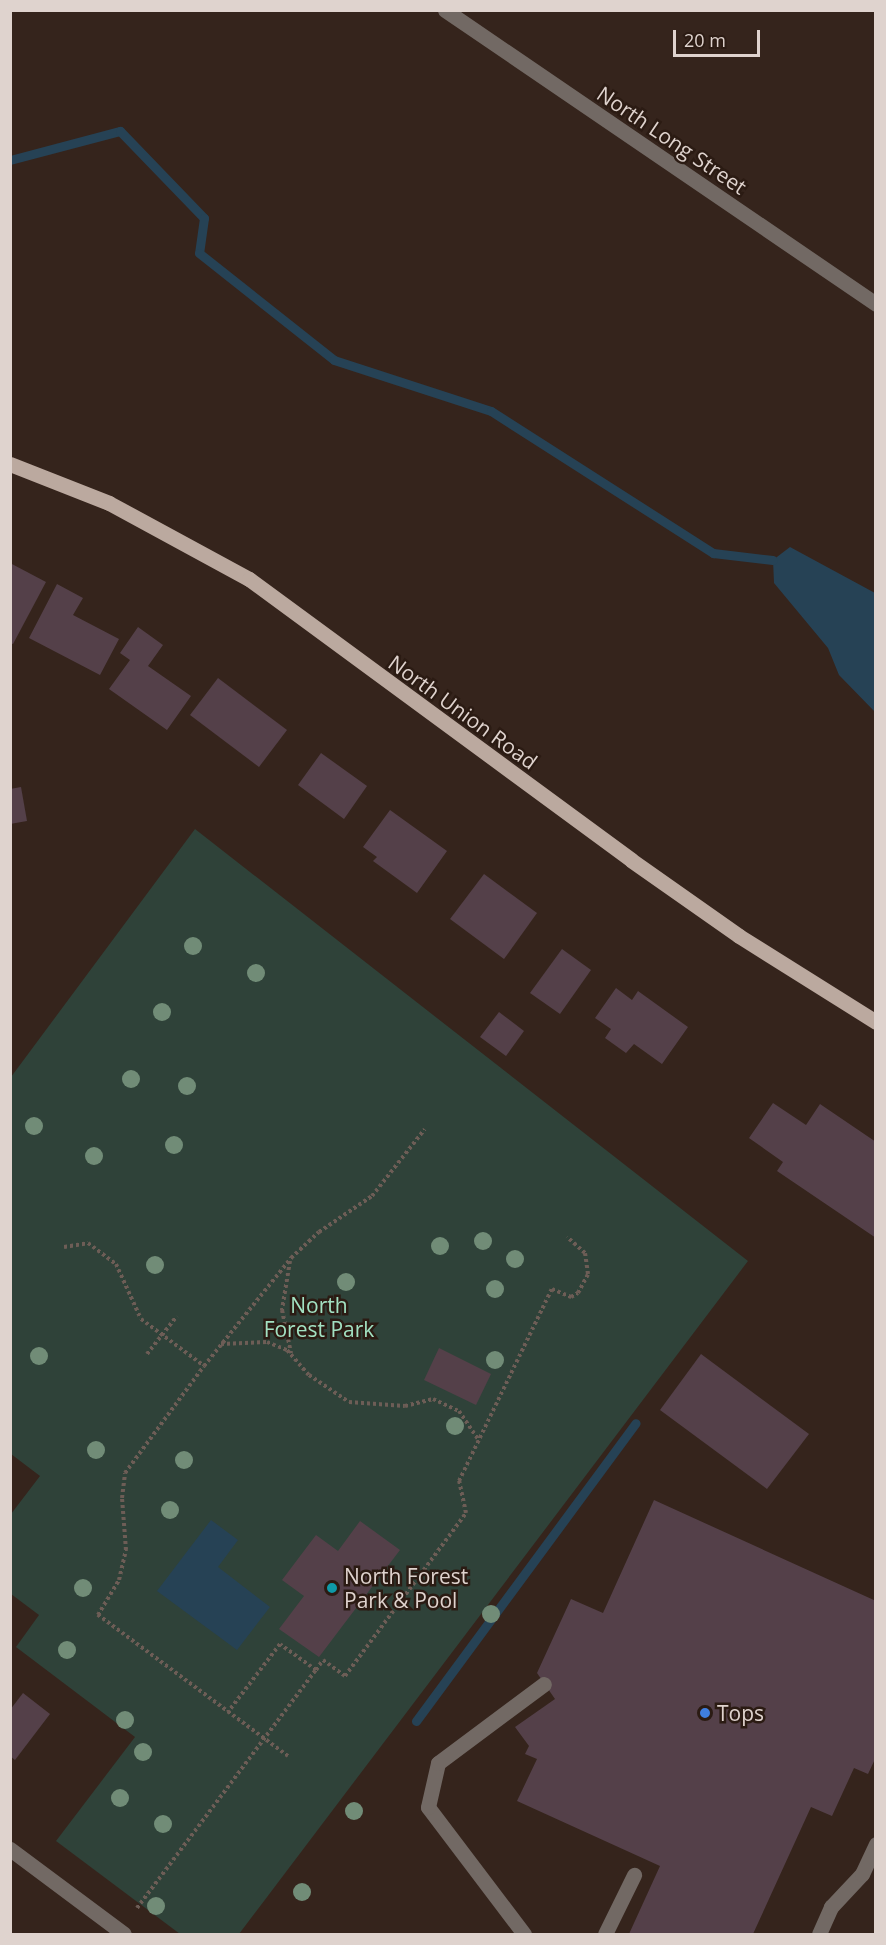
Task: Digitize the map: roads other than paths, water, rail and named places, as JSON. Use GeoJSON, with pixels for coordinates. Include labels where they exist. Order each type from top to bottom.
{"type":"FeatureCollection","features":[{"type":"Feature","properties":{"kind":"main road","name":"North Union Road"},"geometry":{"type":"LineString","coordinates":[[10,464],[109,504],[249,579],[631,860],[739,936],[876,1022]]}},
{"type":"Feature","properties":{"kind":"street","name":"North Long Street"},"geometry":{"type":"LineString","coordinates":[[445,10],[876,304]]}},
{"type":"Feature","properties":{"kind":"street"},"geometry":{"type":"LineString","coordinates":[[524,1935],[428,1807],[438,1763],[544,1684]]}},
{"type":"Feature","properties":{"kind":"street"},"geometry":{"type":"LineString","coordinates":[[819,1935],[831,1907],[862,1874],[876,1844]]}},
{"type":"Feature","properties":{"kind":"street"},"geometry":{"type":"LineString","coordinates":[[10,1850],[124,1935]]}},
{"type":"Feature","properties":{"kind":"street"},"geometry":{"type":"LineString","coordinates":[[605,1935],[634,1875]]}},
{"type":"Feature","properties":{"kind":"water"},"geometry":{"type":"Polygon","coordinates":[[[790,547],[875,593],[875,712],[839,675],[828,648],[774,583],[773,560],[790,547]]]}},
{"type":"Feature","properties":{"kind":"water"},"geometry":{"type":"Polygon","coordinates":[[[211,1520],[238,1540],[218,1567],[270,1607],[237,1650],[157,1591],[211,1520]]]}},
{"type":"Feature","properties":{"kind":"waterway"},"geometry":{"type":"LineString","coordinates":[[10,160],[120,131],[204,218],[199,253],[334,360],[491,411],[713,553],[773,560]]}},
{"type":"Feature","properties":{"kind":"waterway"},"geometry":{"type":"LineString","coordinates":[[416,1721],[636,1423]]}},
{"type":"Feature","properties":{"kind":"place","name":"North Forest Park & Pool"},"geometry":{"type":"Point","coordinates":[332,1588]}},
{"type":"Feature","properties":{"kind":"place","name":"Tops"},"geometry":{"type":"Point","coordinates":[705,1713]}},
{"type":"Feature","properties":{"kind":"park label","name":"North Forest Park"},"geometry":{"type":"Point","coordinates":[319,1317]}}]}
